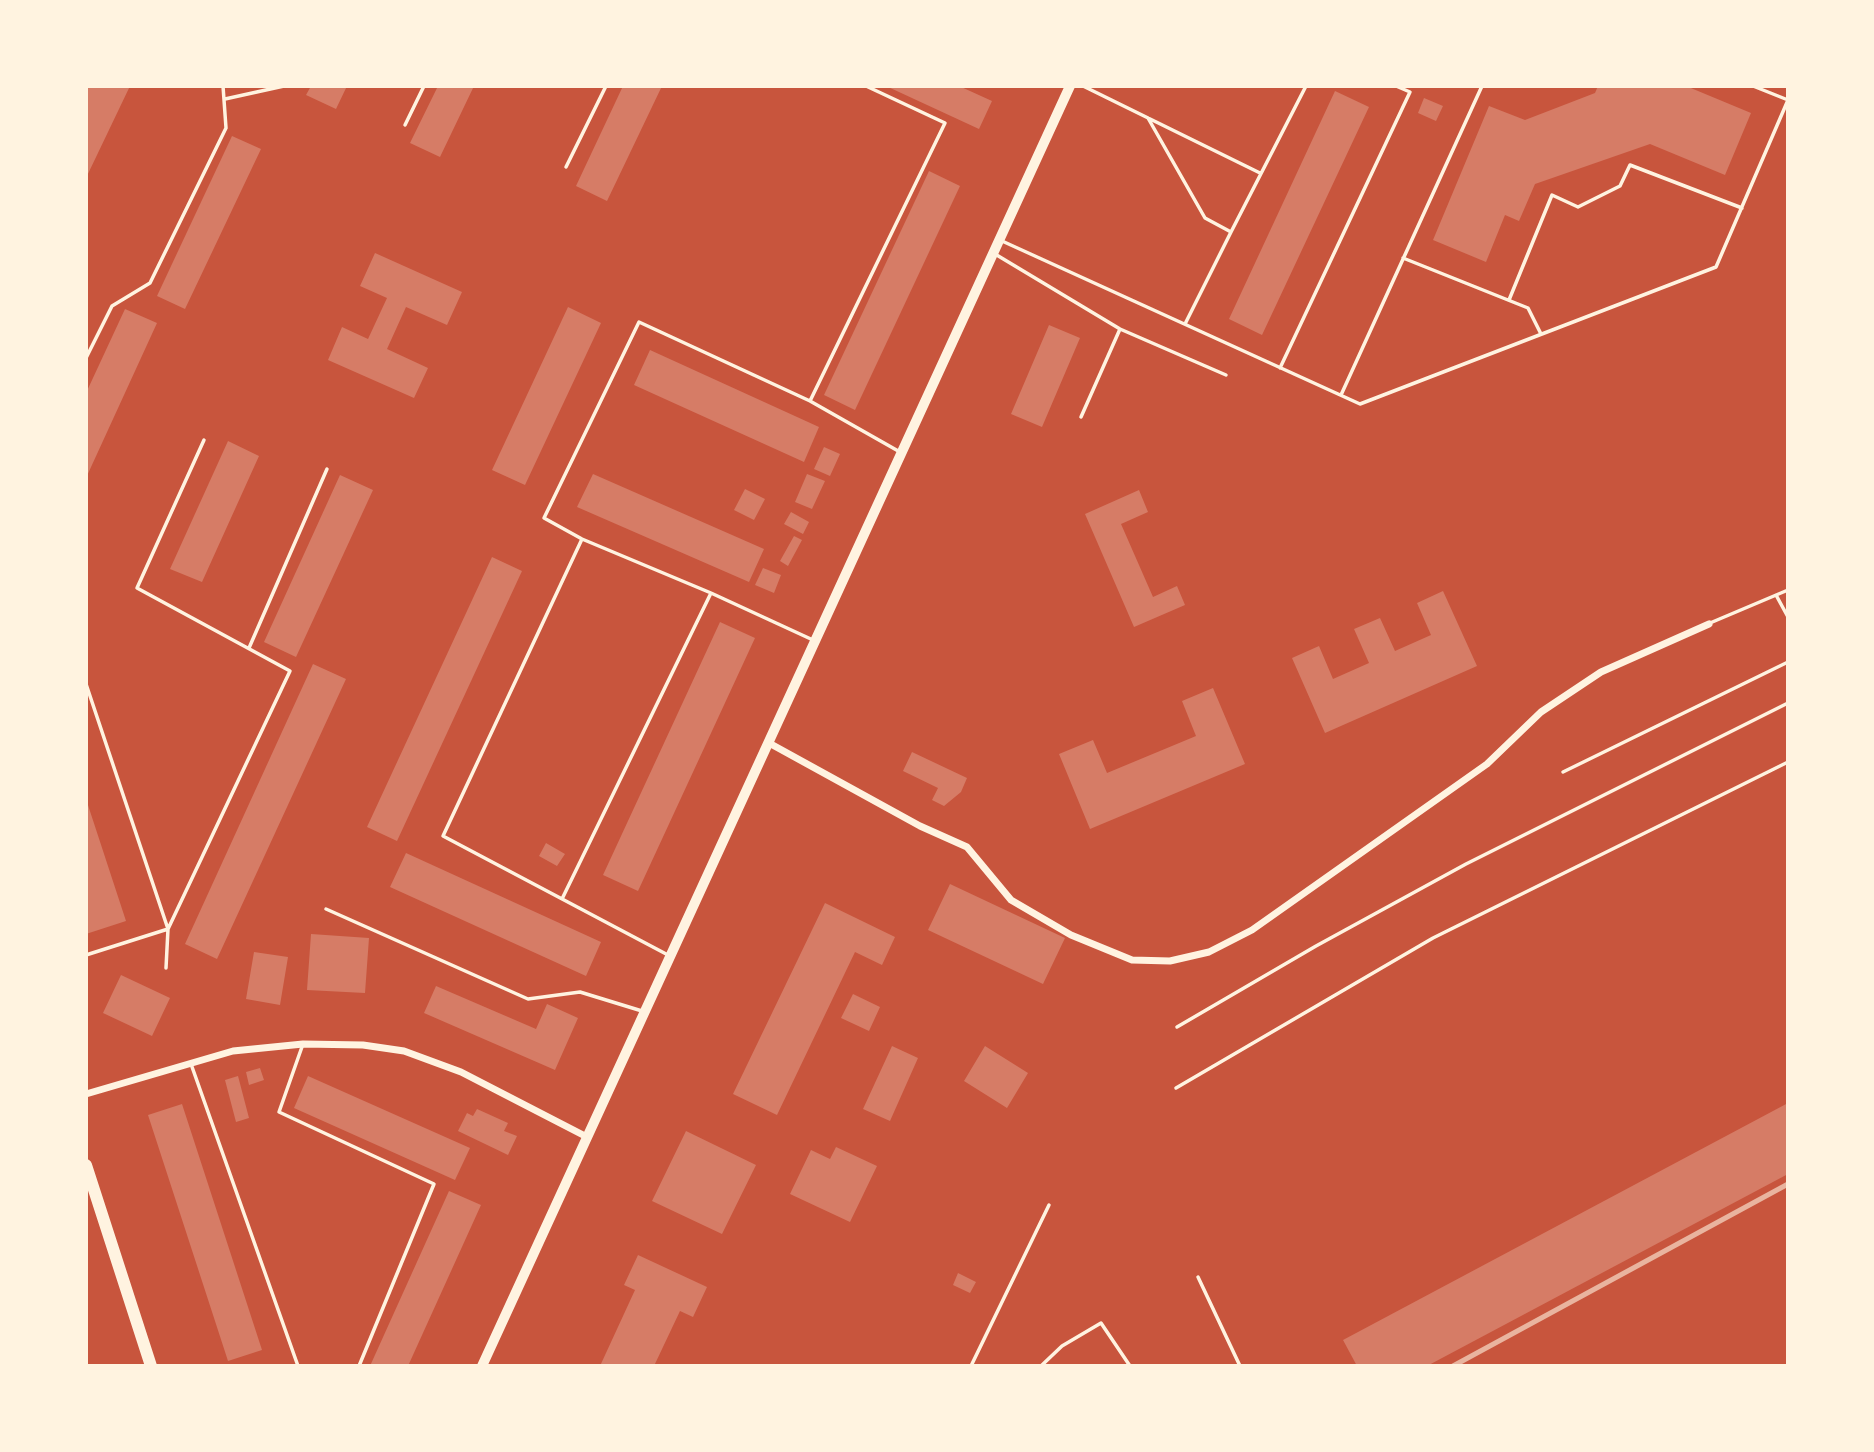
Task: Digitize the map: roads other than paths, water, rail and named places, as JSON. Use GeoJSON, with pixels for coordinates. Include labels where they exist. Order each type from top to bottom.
{"type":"FeatureCollection","features":[{"type":"Feature","properties":{"kind":"main road"},"geometry":{"type":"LineString","coordinates":[[482,1366],[1070,86]]}},
{"type":"Feature","properties":{"kind":"main road"},"geometry":{"type":"LineString","coordinates":[[86,1165],[151,1366]]}},
{"type":"Feature","properties":{"kind":"street"},"geometry":{"type":"LineString","coordinates":[[769,743],[920,826],[967,847],[1011,900],[1071,935],[1132,960],[1170,961],[1209,952],[1252,930],[1487,764],[1541,712],[1601,672],[1709,624]]}},
{"type":"Feature","properties":{"kind":"street"},"geometry":{"type":"LineString","coordinates":[[86,1094],[233,1051],[303,1044],[363,1045],[404,1051],[461,1072],[587,1137]]}},
{"type":"Feature","properties":{"kind":"lane"},"geometry":{"type":"LineString","coordinates":[[86,358],[112,306],[150,283],[226,128],[223,86]]}},
{"type":"Feature","properties":{"kind":"lane"},"geometry":{"type":"LineString","coordinates":[[224,99],[284,86]]}},
{"type":"Feature","properties":{"kind":"lane"},"geometry":{"type":"LineString","coordinates":[[405,125],[424,86]]}},
{"type":"Feature","properties":{"kind":"lane"},"geometry":{"type":"LineString","coordinates":[[566,167],[606,86]]}},
{"type":"Feature","properties":{"kind":"lane"},"geometry":{"type":"LineString","coordinates":[[810,401],[945,123],[866,86]]}},
{"type":"Feature","properties":{"kind":"lane"},"geometry":{"type":"LineString","coordinates":[[1083,86],[1261,174]]}},
{"type":"Feature","properties":{"kind":"lane"},"geometry":{"type":"LineString","coordinates":[[1185,324],[1307,86]]}},
{"type":"Feature","properties":{"kind":"lane"},"geometry":{"type":"LineString","coordinates":[[1280,368],[1410,92],[1396,86]]}},
{"type":"Feature","properties":{"kind":"lane"},"geometry":{"type":"LineString","coordinates":[[1341,396],[1482,86]]}},
{"type":"Feature","properties":{"kind":"lane"},"geometry":{"type":"LineString","coordinates":[[1000,240],[1360,404],[1716,267],[1788,100],[1754,86]]}},
{"type":"Feature","properties":{"kind":"lane"},"geometry":{"type":"LineString","coordinates":[[1147,118],[1205,218],[1231,232]]}},
{"type":"Feature","properties":{"kind":"lane"},"geometry":{"type":"LineString","coordinates":[[1509,300],[1552,195],[1578,207],[1620,186],[1630,165],[1742,208]]}},
{"type":"Feature","properties":{"kind":"lane"},"geometry":{"type":"LineString","coordinates":[[993,253],[1120,329],[1226,375]]}},
{"type":"Feature","properties":{"kind":"lane"},"geometry":{"type":"LineString","coordinates":[[1404,258],[1528,309],[1541,334]]}},
{"type":"Feature","properties":{"kind":"lane"},"geometry":{"type":"LineString","coordinates":[[814,641],[711,593],[582,539],[544,518],[639,322],[810,401],[901,452]]}},
{"type":"Feature","properties":{"kind":"lane"},"geometry":{"type":"LineString","coordinates":[[1081,417],[1120,329]]}},
{"type":"Feature","properties":{"kind":"lane"},"geometry":{"type":"LineString","coordinates":[[86,955],[167,929],[290,671],[138,588],[204,440]]}},
{"type":"Feature","properties":{"kind":"lane"},"geometry":{"type":"LineString","coordinates":[[249,649],[327,469]]}},
{"type":"Feature","properties":{"kind":"lane"},"geometry":{"type":"LineString","coordinates":[[582,539],[443,836],[669,955]]}},
{"type":"Feature","properties":{"kind":"lane"},"geometry":{"type":"LineString","coordinates":[[1709,624],[1788,590]]}},
{"type":"Feature","properties":{"kind":"lane"},"geometry":{"type":"LineString","coordinates":[[562,900],[711,593]]}},
{"type":"Feature","properties":{"kind":"lane"},"geometry":{"type":"LineString","coordinates":[[1776,595],[1788,617]]}},
{"type":"Feature","properties":{"kind":"lane"},"geometry":{"type":"LineString","coordinates":[[1563,772],[1788,662]]}},
{"type":"Feature","properties":{"kind":"lane"},"geometry":{"type":"LineString","coordinates":[[86,684],[167,929],[166,968]]}},
{"type":"Feature","properties":{"kind":"lane"},"geometry":{"type":"LineString","coordinates":[[1177,1027],[1315,946],[1466,864],[1788,703]]}},
{"type":"Feature","properties":{"kind":"lane"},"geometry":{"type":"LineString","coordinates":[[1176,1088],[1433,938],[1788,762]]}},
{"type":"Feature","properties":{"kind":"lane"},"geometry":{"type":"LineString","coordinates":[[326,909],[528,999],[580,992],[644,1011]]}},
{"type":"Feature","properties":{"kind":"lane"},"geometry":{"type":"LineString","coordinates":[[303,1044],[279,1112],[434,1184],[359,1366]]}},
{"type":"Feature","properties":{"kind":"lane"},"geometry":{"type":"LineString","coordinates":[[191,1062],[298,1366]]}},
{"type":"Feature","properties":{"kind":"lane"},"geometry":{"type":"LineString","coordinates":[[971,1366],[1049,1205]]}},
{"type":"Feature","properties":{"kind":"lane"},"geometry":{"type":"LineString","coordinates":[[1198,1277],[1240,1366]]}},
{"type":"Feature","properties":{"kind":"lane"},"geometry":{"type":"LineString","coordinates":[[1041,1366],[1062,1346],[1101,1323],[1130,1366]]}},
{"type":"Feature","properties":{"kind":"railway"},"geometry":{"type":"LineString","coordinates":[[1453,1366],[1788,1184]]}}]}
